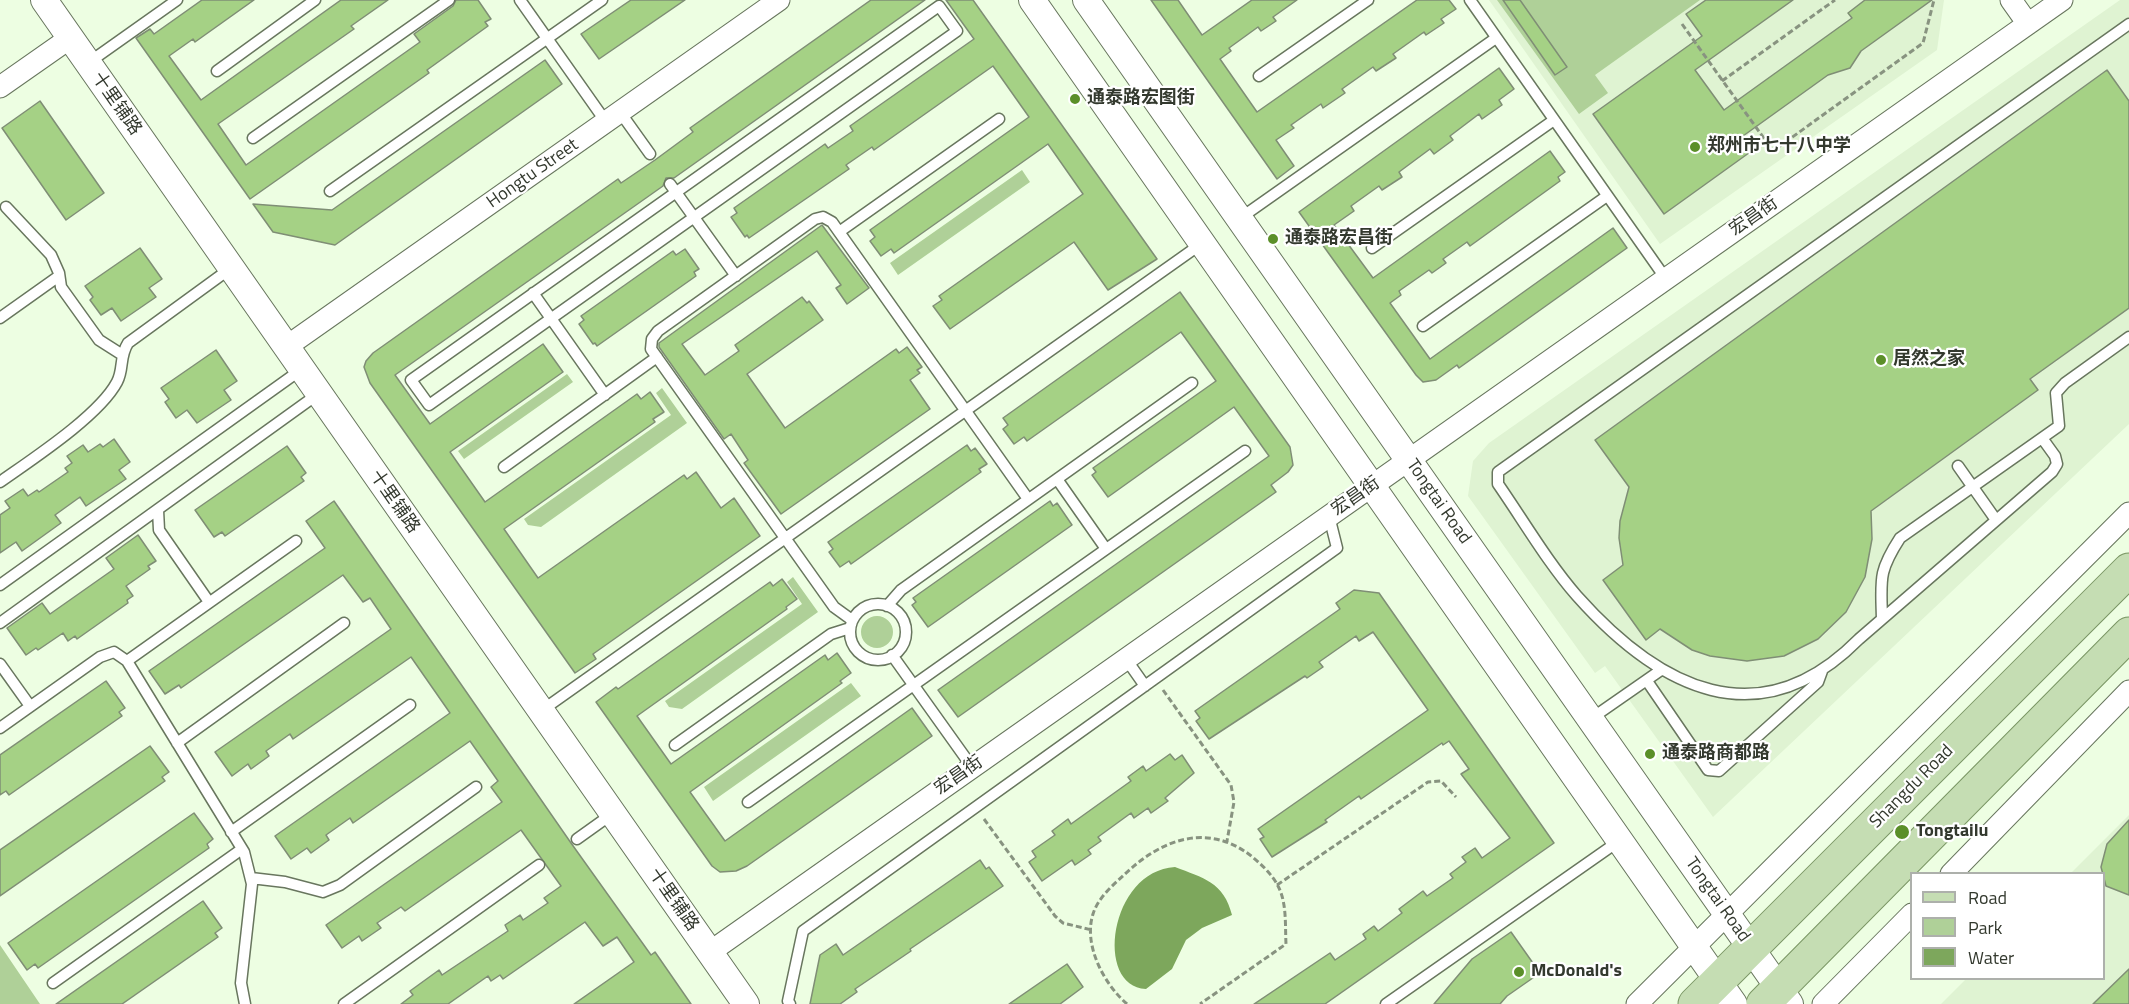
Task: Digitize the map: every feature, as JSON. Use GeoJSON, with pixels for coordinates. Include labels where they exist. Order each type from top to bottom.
{"type":"FeatureCollection","features":[{"type":"Feature","properties":{"kind":"main road","name":"Shangdu Road"},"geometry":{"type":"LineString","coordinates":[[1695,1004],[1726,993],[1751,948],[2129,570]]}},
{"type":"Feature","properties":{"kind":"main road"},"geometry":{"type":"LineString","coordinates":[[1777,999],[2129,634]]}},
{"type":"Feature","properties":{"kind":"street","name":"十里铺路"},"geometry":{"type":"LineString","coordinates":[[44,0],[746,1004]]}},
{"type":"Feature","properties":{"kind":"street","name":"Hongtu Street"},"geometry":{"type":"LineString","coordinates":[[286,347],[779,0]]}},
{"type":"Feature","properties":{"kind":"street"},"geometry":{"type":"LineString","coordinates":[[1032,0],[1726,993]]}},
{"type":"Feature","properties":{"kind":"street","name":"Tongtai Road"},"geometry":{"type":"LineString","coordinates":[[1086,0],[1238,219],[1592,718],[1751,948],[1777,999]]}},
{"type":"Feature","properties":{"kind":"street"},"geometry":{"type":"LineString","coordinates":[[2012,0],[2028,24]]}},
{"type":"Feature","properties":{"kind":"street","name":"宏昌街"},"geometry":{"type":"LineString","coordinates":[[710,952],[2062,0]]}},
{"type":"Feature","properties":{"kind":"street"},"geometry":{"type":"LineString","coordinates":[[0,87],[70,38]]}},
{"type":"Feature","properties":{"kind":"street"},"geometry":{"type":"LineString","coordinates":[[1637,1004],[2129,513]]}},
{"type":"Feature","properties":{"kind":"street"},"geometry":{"type":"LineString","coordinates":[[1952,872],[2129,691]]}},
{"type":"Feature","properties":{"kind":"street"},"geometry":{"type":"LineString","coordinates":[[1823,1004],[1910,915]]}},
{"type":"Feature","properties":{"kind":"lane"},"geometry":{"type":"LineString","coordinates":[[88,63],[177,0]]}},
{"type":"Feature","properties":{"kind":"lane"},"geometry":{"type":"LineString","coordinates":[[217,71],[315,0]]}},
{"type":"Feature","properties":{"kind":"lane"},"geometry":{"type":"LineString","coordinates":[[253,138],[449,0]]}},
{"type":"Feature","properties":{"kind":"lane"},"geometry":{"type":"LineString","coordinates":[[520,0],[547,38],[613,117],[650,154]]}},
{"type":"Feature","properties":{"kind":"lane"},"geometry":{"type":"LineString","coordinates":[[330,191],[602,0]]}},
{"type":"Feature","properties":{"kind":"lane"},"geometry":{"type":"LineString","coordinates":[[1259,76],[1368,0]]}},
{"type":"Feature","properties":{"kind":"lane"},"geometry":{"type":"LineString","coordinates":[[1470,0],[1666,279]]}},
{"type":"Feature","properties":{"kind":"lane"},"geometry":{"type":"LineString","coordinates":[[939,6],[957,31],[429,405],[411,380],[533,293],[673,188],[939,6]]}},
{"type":"Feature","properties":{"kind":"lane"},"geometry":{"type":"LineString","coordinates":[[2042,438],[2055,456],[2057,464],[2040,483],[1882,619],[1837,662],[1809,679],[1779,690],[1747,694],[1714,691],[1661,670],[1633,650],[1576,595],[1498,484],[1498,472],[2129,24]]}},
{"type":"Feature","properties":{"kind":"lane"},"geometry":{"type":"LineString","coordinates":[[1238,219],[1496,38]]}},
{"type":"Feature","properties":{"kind":"lane"},"geometry":{"type":"LineString","coordinates":[[839,232],[999,119]]}},
{"type":"Feature","properties":{"kind":"lane"},"geometry":{"type":"LineString","coordinates":[[1372,248],[1554,120]]}},
{"type":"Feature","properties":{"kind":"lane"},"geometry":{"type":"LineString","coordinates":[[673,188],[736,276]]}},
{"type":"Feature","properties":{"kind":"lane"},"geometry":{"type":"LineString","coordinates":[[1423,326],[1608,196]]}},
{"type":"Feature","properties":{"kind":"lane"},"geometry":{"type":"LineString","coordinates":[[6,207],[51,255],[61,287],[99,340],[121,354]]}},
{"type":"Feature","properties":{"kind":"lane"},"geometry":{"type":"LineString","coordinates":[[675,745],[831,634],[851,624],[857,614],[871,605],[887,606],[900,616],[906,632],[904,641],[892,656],[884,659],[866,657],[852,644],[851,624],[834,607],[651,349],[652,339],[657,331],[815,219],[823,217],[832,222],[1028,500]]}},
{"type":"Feature","properties":{"kind":"lane"},"geometry":{"type":"LineString","coordinates":[[540,711],[1201,244]]}},
{"type":"Feature","properties":{"kind":"lane"},"geometry":{"type":"LineString","coordinates":[[0,482],[60,439],[96,406],[117,382],[121,354],[128,343],[231,268]]}},
{"type":"Feature","properties":{"kind":"lane"},"geometry":{"type":"LineString","coordinates":[[0,318],[59,276]]}},
{"type":"Feature","properties":{"kind":"lane"},"geometry":{"type":"LineString","coordinates":[[533,293],[605,395]]}},
{"type":"Feature","properties":{"kind":"lane"},"geometry":{"type":"LineString","coordinates":[[1882,619],[1880,577],[1884,563],[1900,538],[2058,426],[2056,393],[2065,382],[2129,338]]}},
{"type":"Feature","properties":{"kind":"lane"},"geometry":{"type":"LineString","coordinates":[[504,466],[657,357]]}},
{"type":"Feature","properties":{"kind":"lane"},"geometry":{"type":"LineString","coordinates":[[0,585],[302,369]]}},
{"type":"Feature","properties":{"kind":"lane"},"geometry":{"type":"LineString","coordinates":[[887,606],[901,590],[1192,384]]}},
{"type":"Feature","properties":{"kind":"lane"},"geometry":{"type":"LineString","coordinates":[[0,623],[318,394]]}},
{"type":"Feature","properties":{"kind":"lane"},"geometry":{"type":"LineString","coordinates":[[748,802],[1245,451]]}},
{"type":"Feature","properties":{"kind":"lane"},"geometry":{"type":"LineString","coordinates":[[1959,466],[1996,520]]}},
{"type":"Feature","properties":{"kind":"lane"},"geometry":{"type":"LineString","coordinates":[[1057,479],[1106,549]]}},
{"type":"Feature","properties":{"kind":"lane"},"geometry":{"type":"LineString","coordinates":[[158,510],[159,530],[209,602]]}},
{"type":"Feature","properties":{"kind":"lane"},"geometry":{"type":"LineString","coordinates":[[790,1004],[788,1001],[804,931],[1337,548],[1329,516]]}},
{"type":"Feature","properties":{"kind":"lane"},"geometry":{"type":"LineString","coordinates":[[127,661],[296,540]]}},
{"type":"Feature","properties":{"kind":"lane"},"geometry":{"type":"LineString","coordinates":[[177,743],[344,623]]}},
{"type":"Feature","properties":{"kind":"lane"},"geometry":{"type":"LineString","coordinates":[[0,728],[100,657],[114,652],[127,661],[242,849],[251,878],[241,983],[245,1004]]}},
{"type":"Feature","properties":{"kind":"lane"},"geometry":{"type":"LineString","coordinates":[[892,656],[972,768]]}},
{"type":"Feature","properties":{"kind":"lane"},"geometry":{"type":"LineString","coordinates":[[1125,659],[1145,686]]}},
{"type":"Feature","properties":{"kind":"lane"},"geometry":{"type":"LineString","coordinates":[[0,664],[30,706]]}},
{"type":"Feature","properties":{"kind":"lane"},"geometry":{"type":"LineString","coordinates":[[1592,718],[1661,670]]}},
{"type":"Feature","properties":{"kind":"lane"},"geometry":{"type":"LineString","coordinates":[[1647,681],[1708,770],[1719,771],[1818,682],[1822,671]]}},
{"type":"Feature","properties":{"kind":"lane"},"geometry":{"type":"LineString","coordinates":[[231,832],[410,705]]}},
{"type":"Feature","properties":{"kind":"lane"},"geometry":{"type":"LineString","coordinates":[[251,878],[285,882],[323,892],[340,885],[476,787]]}},
{"type":"Feature","properties":{"kind":"lane"},"geometry":{"type":"LineString","coordinates":[[577,838],[612,813]]}},
{"type":"Feature","properties":{"kind":"lane"},"geometry":{"type":"LineString","coordinates":[[1386,1004],[1619,841]]}},
{"type":"Feature","properties":{"kind":"lane"},"geometry":{"type":"LineString","coordinates":[[53,983],[242,849]]}},
{"type":"Feature","properties":{"kind":"lane"},"geometry":{"type":"LineString","coordinates":[[344,1004],[539,866]]}},
{"type":"Feature","properties":{"kind":"path"},"geometry":{"type":"LineString","coordinates":[[1722,81],[1835,0]]}},
{"type":"Feature","properties":{"kind":"path"},"geometry":{"type":"LineString","coordinates":[[1682,24],[1773,151],[1923,43],[1934,0]]}},
{"type":"Feature","properties":{"kind":"path"},"geometry":{"type":"LineString","coordinates":[[1155,679],[1231,785],[1234,802],[1226,842]]}},
{"type":"Feature","properties":{"kind":"path"},"geometry":{"type":"LineString","coordinates":[[1277,885],[1428,782],[1441,781],[1456,796]]}},
{"type":"Feature","properties":{"kind":"path"},"geometry":{"type":"LineString","coordinates":[[975,808],[1055,916],[1064,923],[1092,930]]}},
{"type":"Feature","properties":{"kind":"path"},"geometry":{"type":"LineString","coordinates":[[1127,1004],[1104,978],[1094,954],[1091,917],[1095,907],[1107,890],[1135,864],[1161,846],[1186,837],[1205,836],[1226,842],[1255,859],[1277,885],[1283,902],[1286,944],[1200,1004]]}},
{"type":"Feature","properties":{"kind":"shaded area","name":"郑州市七十八中学"},"geometry":{"type":"Polygon","coordinates":[[[1489,0],[1944,0],[1937,50],[1660,244],[1489,0]]]}},
{"type":"Feature","properties":{"kind":"shaded area"},"geometry":{"type":"Polygon","coordinates":[[[2120,0],[2129,0],[2129,424],[1713,817],[1605,666],[1595,673],[1468,496],[1473,461],[1489,443],[2120,0]]]}},
{"type":"Feature","properties":{"kind":"shaded area"},"geometry":{"type":"Polygon","coordinates":[[[2129,815],[2129,1004],[1941,1004],[1965,980],[2105,980],[2105,872],[2072,872],[2129,815]]]}},
{"type":"Feature","properties":{"kind":"green space"},"geometry":{"type":"Polygon","coordinates":[[[1497,0],[1700,0],[1595,75],[1608,93],[1579,114],[1497,0]]]}},
{"type":"Feature","properties":{"kind":"green space"},"geometry":{"type":"Polygon","coordinates":[[[1022,170],[1030,182],[898,275],[890,263],[1022,170]]]}},
{"type":"Feature","properties":{"kind":"green space"},"geometry":{"type":"Polygon","coordinates":[[[567,374],[573,382],[464,459],[458,451],[567,374]]]}},
{"type":"Feature","properties":{"kind":"green space"},"geometry":{"type":"Polygon","coordinates":[[[662,388],[687,423],[541,527],[528,525],[524,519],[671,415],[656,393],[662,388]]]}},
{"type":"Feature","properties":{"kind":"green space"},"geometry":{"type":"Polygon","coordinates":[[[793,577],[818,612],[682,709],[669,707],[665,701],[802,604],[787,582],[793,577]]]}},
{"type":"Feature","properties":{"kind":"green space"},"geometry":{"type":"Polygon","coordinates":[[[877,616],[888,621],[893,632],[888,643],[877,648],[866,643],[861,632],[866,621],[877,616]]]}},
{"type":"Feature","properties":{"kind":"green space"},"geometry":{"type":"Polygon","coordinates":[[[851,683],[861,696],[713,801],[704,787],[851,683]]]}},
{"type":"Feature","properties":{"kind":"green space"},"geometry":{"type":"Polygon","coordinates":[[[0,945],[40,1004],[0,1004],[0,945]]]}},
{"type":"Feature","properties":{"kind":"water"},"geometry":{"type":"Polygon","coordinates":[[[1175,867],[1203,878],[1218,888],[1224,895],[1232,915],[1202,928],[1186,940],[1172,969],[1146,989],[1130,983],[1119,970],[1115,951],[1116,929],[1123,907],[1135,887],[1153,873],[1175,867]]]}},
{"type":"Feature","properties":{"kind":"building"},"geometry":{"type":"Polygon","coordinates":[[[202,0],[254,0],[195,42],[193,39],[169,56],[201,100],[341,0],[388,0],[351,26],[354,29],[218,124],[246,165],[420,42],[414,34],[453,6],[456,0],[478,0],[491,19],[485,22],[488,26],[427,70],[429,73],[250,199],[136,38],[150,29],[154,34],[202,0]]]}},
{"type":"Feature","properties":{"kind":"building"},"geometry":{"type":"Polygon","coordinates":[[[631,0],[685,0],[599,59],[581,34],[631,0]]]}},
{"type":"Feature","properties":{"kind":"building"},"geometry":{"type":"Polygon","coordinates":[[[871,0],[925,0],[674,178],[666,178],[663,186],[395,375],[430,424],[543,344],[563,372],[450,452],[485,502],[637,394],[641,399],[650,392],[664,412],[653,419],[655,422],[504,529],[538,578],[684,475],[687,479],[696,472],[721,508],[734,498],[760,536],[593,654],[596,659],[575,673],[370,383],[364,367],[366,361],[373,353],[618,179],[621,183],[655,160],[693,132],[690,128],[871,0]]]}},
{"type":"Feature","properties":{"kind":"building"},"geometry":{"type":"Polygon","coordinates":[[[946,0],[973,0],[1157,259],[1108,290],[1074,242],[950,329],[933,306],[942,300],[939,296],[1083,194],[1048,144],[894,253],[891,249],[881,256],[870,241],[875,237],[870,230],[1029,117],[993,66],[874,150],[872,147],[846,165],[849,169],[749,238],[747,235],[745,237],[731,217],[737,213],[734,208],[825,144],[828,148],[853,131],[850,126],[974,39],[946,0]]]}},
{"type":"Feature","properties":{"kind":"building"},"geometry":{"type":"Polygon","coordinates":[[[1151,0],[1178,0],[1202,35],[1252,0],[1297,0],[1273,17],[1276,21],[1261,31],[1258,27],[1229,48],[1231,51],[1220,59],[1257,112],[1417,0],[1449,0],[1456,9],[1441,19],[1444,23],[1426,35],[1424,32],[1393,54],[1396,58],[1376,71],[1373,67],[1342,89],[1345,93],[1323,108],[1321,104],[1291,125],[1294,128],[1276,140],[1294,166],[1277,179],[1151,0]]]}},
{"type":"Feature","properties":{"kind":"building"},"geometry":{"type":"Polygon","coordinates":[[[1503,0],[1520,0],[1567,67],[1555,75],[1503,0]]]}},
{"type":"Feature","properties":{"kind":"building"},"geometry":{"type":"Polygon","coordinates":[[[1706,0],[1793,0],[1695,70],[1724,110],[1852,18],[1848,13],[1865,0],[1932,0],[1861,51],[1850,68],[1828,75],[1743,136],[1753,150],[1664,214],[1593,114],[1702,36],[1686,14],[1706,0]]]}},
{"type":"Feature","properties":{"kind":"building"},"geometry":{"type":"Polygon","coordinates":[[[545,60],[562,84],[335,245],[273,232],[253,204],[332,210],[545,60]]]}},
{"type":"Feature","properties":{"kind":"building"},"geometry":{"type":"Polygon","coordinates":[[[1499,68],[1514,89],[1499,100],[1502,105],[1482,119],[1479,114],[1450,136],[1453,140],[1434,154],[1430,149],[1399,172],[1402,177],[1382,190],[1379,186],[1351,206],[1354,211],[1334,225],[1373,278],[1550,151],[1565,172],[1558,177],[1560,181],[1470,246],[1467,242],[1443,259],[1446,263],[1432,273],[1429,270],[1399,291],[1401,295],[1390,303],[1430,359],[1613,228],[1627,248],[1459,368],[1457,365],[1436,380],[1423,382],[1299,212],[1499,68]]]}},
{"type":"Feature","properties":{"kind":"building","name":"居然之家"},"geometry":{"type":"Polygon","coordinates":[[[2107,70],[2129,101],[2129,308],[2030,379],[2038,390],[1871,511],[1872,539],[1865,577],[1846,612],[1818,639],[1784,656],[1747,661],[1710,656],[1692,650],[1660,629],[1646,640],[1603,580],[1623,565],[1619,538],[1620,521],[1629,487],[1595,440],[2107,70]]]}},
{"type":"Feature","properties":{"kind":"building"},"geometry":{"type":"Polygon","coordinates":[[[40,101],[104,193],[66,220],[2,128],[40,101]]]}},
{"type":"Feature","properties":{"kind":"building"},"geometry":{"type":"Polygon","coordinates":[[[822,225],[869,288],[847,304],[836,288],[841,285],[817,251],[682,344],[705,375],[739,351],[735,345],[802,297],[807,303],[809,301],[823,320],[747,374],[785,428],[896,349],[899,353],[907,347],[922,367],[917,370],[920,373],[910,380],[930,409],[781,514],[744,463],[748,460],[731,434],[724,439],[659,347],[659,343],[822,225]]]}},
{"type":"Feature","properties":{"kind":"building"},"geometry":{"type":"Polygon","coordinates":[[[140,248],[162,279],[149,288],[156,297],[121,321],[112,308],[101,315],[90,300],[93,297],[85,286],[140,248]]]}},
{"type":"Feature","properties":{"kind":"building"},"geometry":{"type":"Polygon","coordinates":[[[685,249],[699,269],[694,272],[696,276],[597,346],[593,344],[579,324],[584,320],[581,316],[673,251],[676,255],[685,249]]]}},
{"type":"Feature","properties":{"kind":"building"},"geometry":{"type":"Polygon","coordinates":[[[1180,292],[1290,447],[1293,465],[1288,472],[1271,485],[1276,492],[958,717],[938,690],[1269,456],[1234,407],[1108,497],[1092,475],[1096,472],[1093,468],[1216,381],[1181,332],[1027,441],[1024,437],[1014,444],[1003,429],[1008,425],[1003,418],[1180,292]]]}},
{"type":"Feature","properties":{"kind":"building"},"geometry":{"type":"Polygon","coordinates":[[[216,350],[237,381],[224,390],[231,400],[197,423],[187,410],[176,418],[165,402],[169,399],[161,388],[216,350]]]}},
{"type":"Feature","properties":{"kind":"building"},"geometry":{"type":"Polygon","coordinates":[[[114,439],[130,462],[119,470],[126,479],[86,506],[80,497],[55,515],[61,523],[22,551],[16,542],[0,553],[0,515],[10,508],[5,501],[23,489],[28,496],[37,490],[39,492],[68,472],[65,468],[72,463],[67,456],[83,445],[88,452],[100,444],[103,447],[114,439]]]}},
{"type":"Feature","properties":{"kind":"building"},"geometry":{"type":"Polygon","coordinates":[[[967,445],[971,451],[975,448],[987,464],[979,469],[981,472],[851,564],[849,561],[840,567],[829,552],[833,549],[828,542],[967,445]]]}},
{"type":"Feature","properties":{"kind":"building"},"geometry":{"type":"Polygon","coordinates":[[[287,446],[306,473],[301,477],[304,481],[225,536],[222,532],[214,537],[195,510],[287,446]]]}},
{"type":"Feature","properties":{"kind":"building"},"geometry":{"type":"Polygon","coordinates":[[[334,501],[571,843],[651,955],[655,952],[691,1004],[574,1004],[634,962],[617,937],[603,946],[585,922],[503,979],[500,975],[491,981],[488,976],[448,1004],[401,1004],[413,995],[410,991],[439,970],[442,975],[508,931],[505,925],[520,915],[523,920],[548,903],[544,898],[561,886],[521,830],[405,911],[401,907],[377,923],[381,928],[362,941],[359,936],[342,948],[326,925],[502,802],[491,787],[498,781],[470,741],[353,823],[350,818],[326,835],[329,840],[311,853],[307,848],[291,859],[275,836],[450,713],[411,657],[293,739],[290,734],[266,751],[269,756],[251,769],[248,764],[232,776],[215,752],[391,629],[370,598],[363,602],[343,575],[181,688],[179,685],[165,694],[149,671],[325,548],[306,521],[334,501]]]}},
{"type":"Feature","properties":{"kind":"building"},"geometry":{"type":"Polygon","coordinates":[[[1050,501],[1053,506],[1057,503],[1072,525],[928,627],[912,605],[916,602],[913,598],[1050,501]]]}},
{"type":"Feature","properties":{"kind":"building"},"geometry":{"type":"Polygon","coordinates":[[[138,535],[156,561],[148,566],[150,569],[126,586],[133,596],[127,600],[128,603],[77,639],[75,636],[68,641],[63,633],[38,650],[36,648],[26,655],[7,628],[42,603],[50,614],[114,569],[106,558],[138,535]]]}},
{"type":"Feature","properties":{"kind":"building"},"geometry":{"type":"Polygon","coordinates":[[[782,579],[797,599],[786,607],[787,609],[637,716],[671,764],[825,655],[828,660],[837,653],[851,673],[840,681],[842,683],[690,792],[725,841],[912,708],[932,736],[747,866],[736,871],[720,872],[712,866],[596,702],[770,582],[773,586],[782,579]]]}},
{"type":"Feature","properties":{"kind":"building"},"geometry":{"type":"Polygon","coordinates":[[[1354,590],[1379,593],[1554,843],[1325,1004],[1254,1004],[1330,953],[1335,960],[1366,939],[1363,934],[1374,926],[1378,931],[1402,913],[1399,909],[1423,891],[1427,896],[1453,878],[1450,874],[1466,862],[1462,857],[1475,848],[1482,858],[1510,838],[1461,774],[1469,769],[1449,741],[1443,745],[1442,743],[1361,799],[1359,796],[1325,820],[1327,822],[1272,857],[1260,839],[1264,837],[1258,829],[1428,710],[1373,632],[1359,641],[1356,636],[1319,662],[1323,667],[1307,678],[1305,676],[1209,739],[1196,721],[1200,718],[1195,711],[1340,609],[1336,603],[1354,590]]]}},
{"type":"Feature","properties":{"kind":"building"},"geometry":{"type":"Polygon","coordinates":[[[106,681],[125,708],[119,712],[122,716],[9,795],[6,791],[0,795],[0,755],[106,681]]]}},
{"type":"Feature","properties":{"kind":"building"},"geometry":{"type":"Polygon","coordinates":[[[150,746],[169,772],[162,777],[165,781],[0,896],[0,850],[150,746]]]}},
{"type":"Feature","properties":{"kind":"building"},"geometry":{"type":"Polygon","coordinates":[[[1170,754],[1175,760],[1182,755],[1194,773],[1165,798],[1168,801],[1151,813],[1148,808],[1134,818],[1131,813],[1098,837],[1101,841],[1088,850],[1091,854],[1075,865],[1072,860],[1042,881],[1029,862],[1036,857],[1032,851],[1055,835],[1052,831],[1068,819],[1071,824],[1131,781],[1128,777],[1143,766],[1146,771],[1170,754]]]}},
{"type":"Feature","properties":{"kind":"building"},"geometry":{"type":"Polygon","coordinates":[[[194,813],[213,839],[207,844],[209,848],[38,968],[35,964],[27,970],[8,943],[194,813]]]}},
{"type":"Feature","properties":{"kind":"building"},"geometry":{"type":"Polygon","coordinates":[[[2129,820],[2129,895],[2106,886],[2105,872],[2102,872],[2101,867],[2107,844],[2129,820]]]}},
{"type":"Feature","properties":{"kind":"building"},"geometry":{"type":"Polygon","coordinates":[[[980,860],[986,869],[989,867],[1003,886],[910,949],[911,951],[855,989],[857,992],[840,1004],[810,1004],[820,955],[836,944],[843,955],[980,860]]]}},
{"type":"Feature","properties":{"kind":"building"},"geometry":{"type":"Polygon","coordinates":[[[203,901],[222,928],[215,933],[218,937],[122,1004],[56,1004],[203,901]]]}},
{"type":"Feature","properties":{"kind":"building"},"geometry":{"type":"Polygon","coordinates":[[[1511,932],[1540,973],[1507,996],[1500,1004],[1434,1004],[1472,959],[1511,932]]]}},
{"type":"Feature","properties":{"kind":"building"},"geometry":{"type":"Polygon","coordinates":[[[1067,964],[1083,987],[1060,1004],[1009,1004],[1067,964]]]}},
{"type":"Feature","properties":{"kind":"building"},"geometry":{"type":"Polygon","coordinates":[[[2129,969],[2129,1004],[2093,1004],[2129,969]]]}},
{"type":"Feature","properties":{"kind":"place","name":"通泰路宏图街"},"geometry":{"type":"Point","coordinates":[1075,99]}},
{"type":"Feature","properties":{"kind":"place","name":"郑州市七十八中学"},"geometry":{"type":"Point","coordinates":[1695,147]}},
{"type":"Feature","properties":{"kind":"place","name":"通泰路宏昌街"},"geometry":{"type":"Point","coordinates":[1273,239]}},
{"type":"Feature","properties":{"kind":"place","name":"居然之家"},"geometry":{"type":"Point","coordinates":[1881,360]}},
{"type":"Feature","properties":{"kind":"place","name":"通泰路商都路"},"geometry":{"type":"Point","coordinates":[1650,754]}},
{"type":"Feature","properties":{"kind":"place","name":"Tongtailu"},"geometry":{"type":"Point","coordinates":[1902,832]}},
{"type":"Feature","properties":{"kind":"place","name":"McDonald's"},"geometry":{"type":"Point","coordinates":[1519,972]}}]}
